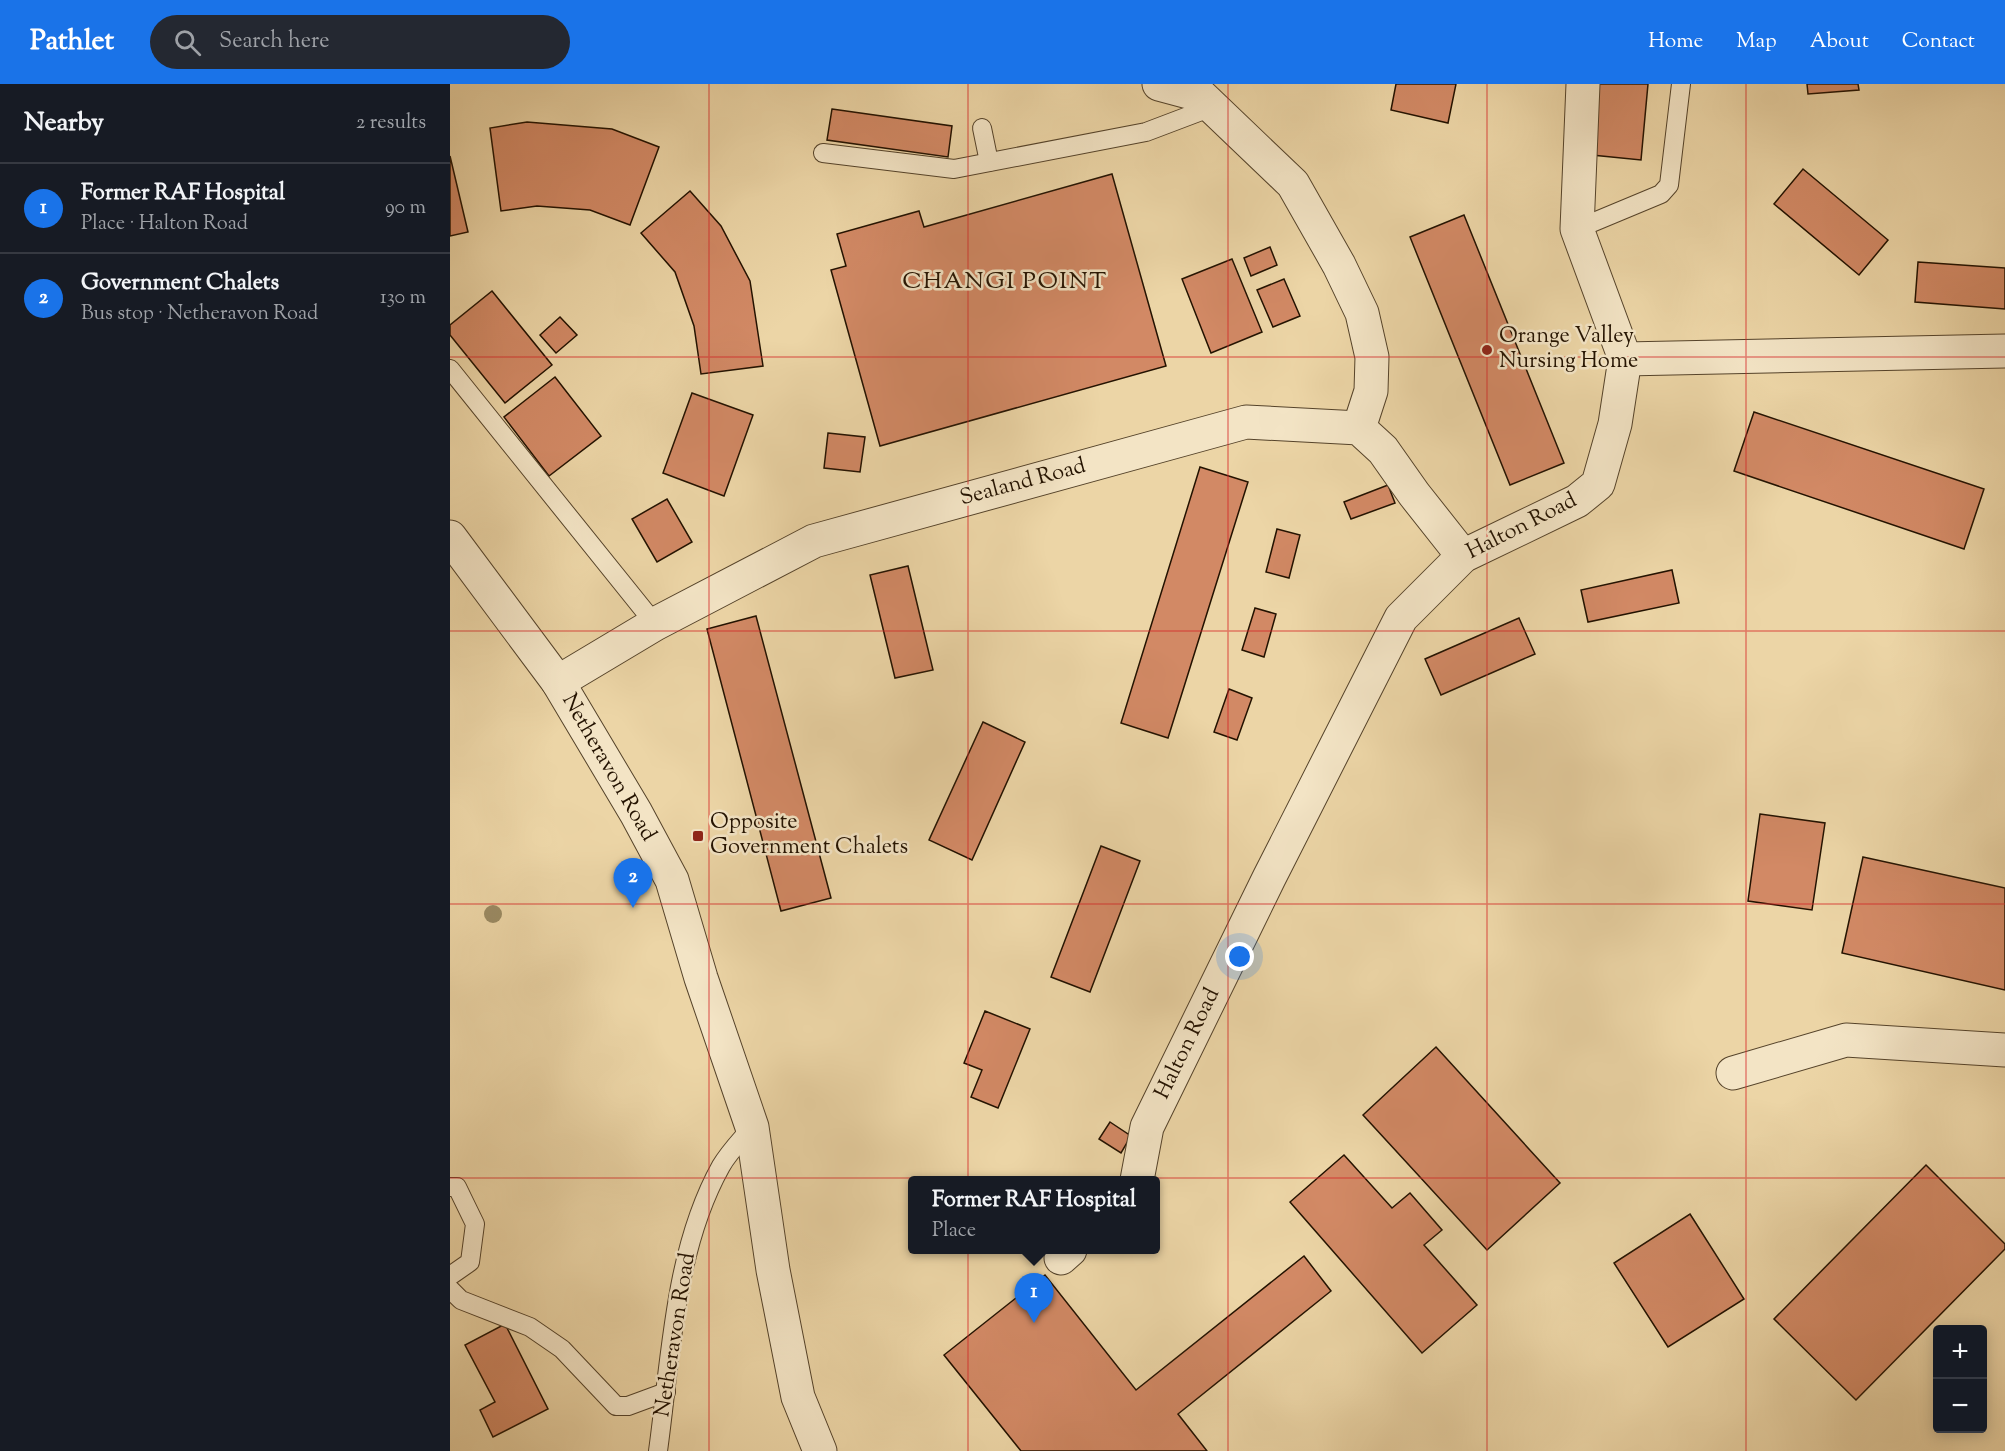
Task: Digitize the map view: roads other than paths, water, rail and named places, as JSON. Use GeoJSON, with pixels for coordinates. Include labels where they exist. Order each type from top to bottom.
{"type":"FeatureCollection","features":[{"type":"Feature","properties":{"kind":"street"},"geometry":{"type":"LineString","coordinates":[[1159,84],[1200,95],[1293,184],[1339,265],[1362,313],[1372,357],[1371,391],[1359,428],[1383,450],[1463,556]]}},
{"type":"Feature","properties":{"kind":"street"},"geometry":{"type":"LineString","coordinates":[[1583,84],[1577,229],[1625,359],[2005,351]]}},
{"type":"Feature","properties":{"kind":"street","name":"Halton Road"},"geometry":{"type":"LineString","coordinates":[[1138,1176],[1147,1127],[1260,896],[1401,618],[1463,556],[1577,501],[1598,484],[1615,424],[1625,359]]}},
{"type":"Feature","properties":{"kind":"street","name":"Sealand Road"},"geometry":{"type":"LineString","coordinates":[[558,682],[655,624],[814,541],[1246,422],[1359,428]]}},
{"type":"Feature","properties":{"kind":"street","name":"Netheravon Road"},"geometry":{"type":"LineString","coordinates":[[450,537],[558,682],[636,813],[672,880],[701,978],[752,1127],[773,1270],[798,1397],[820,1451]]}},
{"type":"Feature","properties":{"kind":"street"},"geometry":{"type":"LineString","coordinates":[[1733,1073],[1846,1040],[2005,1050]]}},
{"type":"Feature","properties":{"kind":"lane"},"geometry":{"type":"LineString","coordinates":[[1577,229],[1661,194],[1669,185],[1681,84]]}},
{"type":"Feature","properties":{"kind":"lane"},"geometry":{"type":"LineString","coordinates":[[823,153],[954,169],[1146,132],[1212,107]]}},
{"type":"Feature","properties":{"kind":"lane"},"geometry":{"type":"LineString","coordinates":[[981,128],[988,162]]}},
{"type":"Feature","properties":{"kind":"lane"},"geometry":{"type":"LineString","coordinates":[[450,369],[655,624]]}},
{"type":"Feature","properties":{"kind":"lane","name":"Netheravon Road"},"geometry":{"type":"LineString","coordinates":[[658,1451],[682,1269],[705,1199],[722,1164],[752,1127]]}},
{"type":"Feature","properties":{"kind":"lane"},"geometry":{"type":"LineString","coordinates":[[450,1187],[457,1187],[475,1224],[470,1262],[450,1276]]}},
{"type":"Feature","properties":{"kind":"lane"},"geometry":{"type":"LineString","coordinates":[[450,1289],[461,1300],[530,1327],[562,1349],[616,1406],[628,1406],[666,1392]]}},
{"type":"Feature","properties":{"kind":"place","name":"Orange Valley Nursing Home"},"geometry":{"type":"Point","coordinates":[1487,350]}},
{"type":"Feature","properties":{"kind":"place","name":"Opposite Government Chalets"},"geometry":{"type":"Point","coordinates":[698,836]}},
{"type":"Feature","properties":{"kind":"place","name":"Government Chalets"},"geometry":{"type":"Point","coordinates":[633,908]}},
{"type":"Feature","properties":{"kind":"place","name":"Former RAF Hospital"},"geometry":{"type":"Point","coordinates":[1034,1323]}},
{"type":"Feature","properties":{"kind":"district","name":"CHANGI POINT"},"geometry":{"type":"Point","coordinates":[1005,282]}}]}
